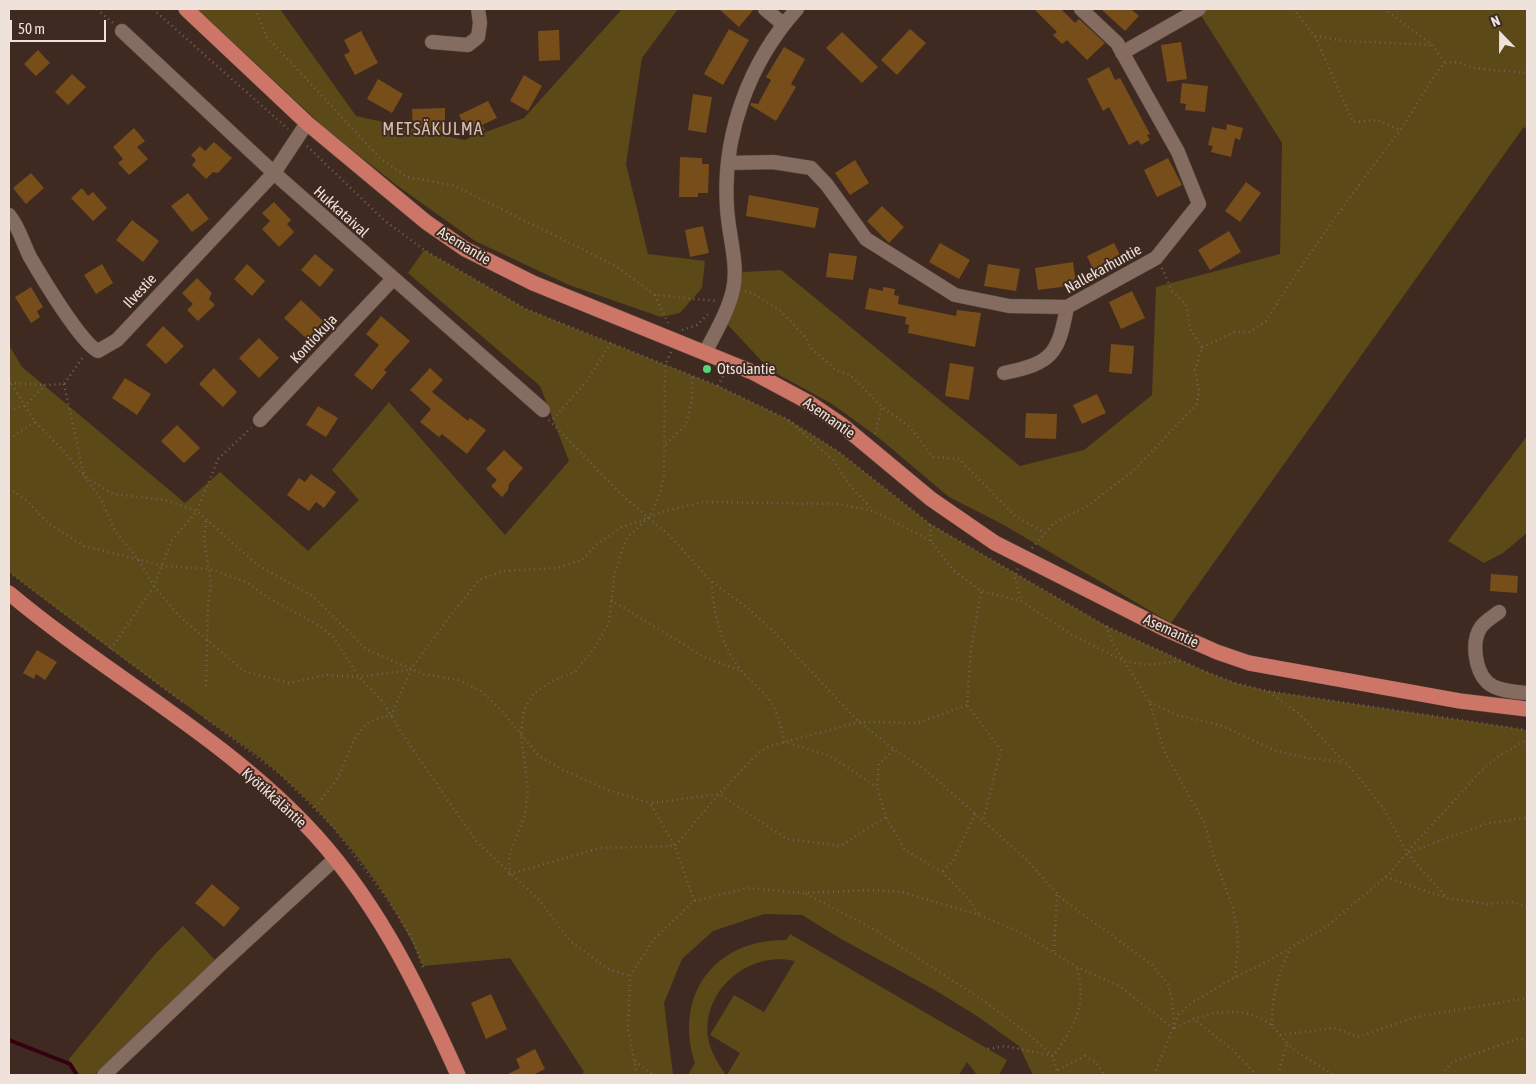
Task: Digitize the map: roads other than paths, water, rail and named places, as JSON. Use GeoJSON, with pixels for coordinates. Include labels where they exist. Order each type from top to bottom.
{"type":"FeatureCollection","features":[{"type":"Feature","properties":{"kind":"main road","name":"Asemantie"},"geometry":{"type":"LineString","coordinates":[[186,9],[307,122],[426,222],[465,249],[533,283],[752,372],[808,402],[870,448],[931,499],[995,543],[1158,625],[1218,652],[1249,663],[1460,701],[1527,709]]}},
{"type":"Feature","properties":{"kind":"main road","name":"Kyötikkäläntie"},"geometry":{"type":"LineString","coordinates":[[9,593],[226,755],[287,806],[335,859],[366,899],[396,946],[427,1006],[458,1075]]}},
{"type":"Feature","properties":{"kind":"street"},"geometry":{"type":"LineString","coordinates":[[432,42],[468,45],[478,37],[480,23],[478,9]]}},
{"type":"Feature","properties":{"kind":"street"},"geometry":{"type":"LineString","coordinates":[[765,9],[783,24]]}},
{"type":"Feature","properties":{"kind":"street"},"geometry":{"type":"LineString","coordinates":[[705,353],[734,289],[733,255],[725,176],[741,101],[771,39],[797,9]]}},
{"type":"Feature","properties":{"kind":"street","name":"Nallekarhuntie"},"geometry":{"type":"LineString","coordinates":[[729,163],[773,162],[811,168],[828,185],[866,239],[954,295],[1009,306],[1067,307],[1156,258],[1200,204],[1178,152],[1117,43],[1081,9]]}},
{"type":"Feature","properties":{"kind":"street"},"geometry":{"type":"LineString","coordinates":[[1122,53],[1199,9]]}},
{"type":"Feature","properties":{"kind":"street","name":"Hukkataival"},"geometry":{"type":"LineString","coordinates":[[122,31],[392,280],[543,410]]}},
{"type":"Feature","properties":{"kind":"street","name":"Ilvestie"},"geometry":{"type":"LineString","coordinates":[[9,215],[31,258],[90,347],[98,351],[117,340],[274,173],[307,122]]}},
{"type":"Feature","properties":{"kind":"street","name":"Kontiokuja"},"geometry":{"type":"LineString","coordinates":[[260,420],[392,280]]}},
{"type":"Feature","properties":{"kind":"street"},"geometry":{"type":"LineString","coordinates":[[1004,373],[1031,368],[1053,354],[1062,332],[1067,307]]}},
{"type":"Feature","properties":{"kind":"street"},"geometry":{"type":"LineString","coordinates":[[1499,612],[1481,627],[1475,646],[1478,666],[1487,683],[1512,692],[1527,693]]}},
{"type":"Feature","properties":{"kind":"street"},"geometry":{"type":"LineString","coordinates":[[104,1075],[335,859]]}},
{"type":"Feature","properties":{"kind":"waterway"},"geometry":{"type":"LineString","coordinates":[[9,1040],[70,1064],[77,1075]]}},
{"type":"Feature","properties":{"kind":"place","name":"Otsolantie"},"geometry":{"type":"Point","coordinates":[707,369]}},
{"type":"Feature","properties":{"kind":"district","name":"METSÄKULMA"},"geometry":{"type":"Point","coordinates":[433,129]}}]}
